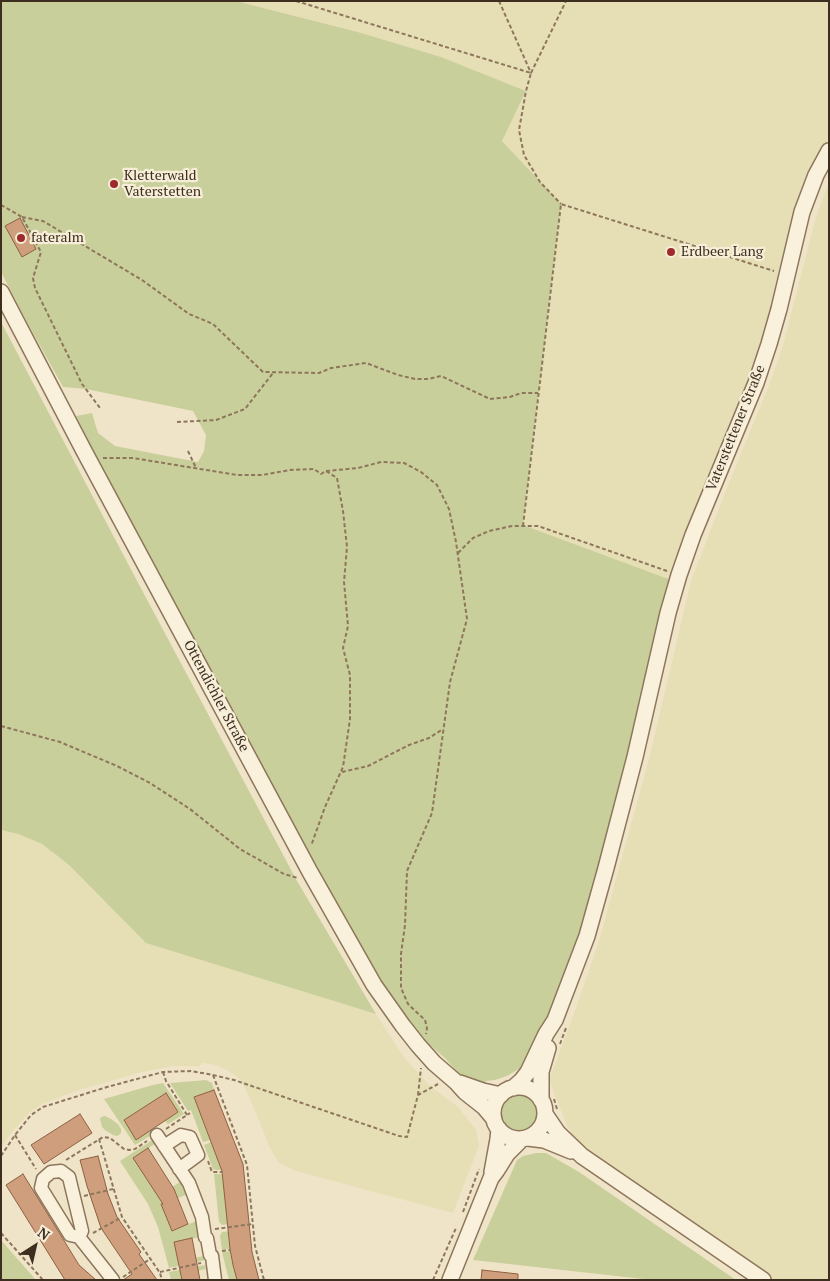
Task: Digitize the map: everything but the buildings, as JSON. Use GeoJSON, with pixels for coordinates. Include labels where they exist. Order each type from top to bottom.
{"type":"FeatureCollection","features":[{"type":"Feature","properties":{"kind":"street","name":"Vaterstettener Straße"},"geometry":{"type":"LineString","coordinates":[[560,1023],[606,868],[648,708],[668,612],[679,575],[693,535],[761,367],[779,308],[802,212],[816,175],[829,150]]}},
{"type":"Feature","properties":{"kind":"street","name":"Ottendichler Straße"},"geometry":{"type":"LineString","coordinates":[[1,292],[305,863],[374,985],[402,1026],[434,1063],[487,1110],[496,1124]]}},
{"type":"Feature","properties":{"kind":"street"},"geometry":{"type":"LineString","coordinates":[[491,1178],[498,1139],[493,1113],[495,1103],[522,1081],[546,1034],[560,1023]]}},
{"type":"Feature","properties":{"kind":"street"},"geometry":{"type":"LineString","coordinates":[[560,1023],[552,1036],[541,1072],[558,1133],[582,1156],[763,1280]]}},
{"type":"Feature","properties":{"kind":"street","name":"Ottendichler Straße"},"geometry":{"type":"LineString","coordinates":[[456,1082],[483,1091],[507,1092]]}},
{"type":"Feature","properties":{"kind":"street"},"geometry":{"type":"LineString","coordinates":[[507,1092],[519,1088],[529,1090],[549,1105]]}},
{"type":"Feature","properties":{"kind":"street"},"geometry":{"type":"LineString","coordinates":[[450,1280],[491,1178],[507,1154],[542,1126],[549,1105]]}},
{"type":"Feature","properties":{"kind":"street"},"geometry":{"type":"LineString","coordinates":[[496,1124],[509,1137],[544,1140],[582,1156]]}},
{"type":"Feature","properties":{"kind":"street"},"geometry":{"type":"LineString","coordinates":[[157,1135],[189,1183],[202,1216],[205,1237],[207,1238],[210,1255],[212,1256],[215,1280]]}},
{"type":"Feature","properties":{"kind":"street"},"geometry":{"type":"LineString","coordinates":[[164,1146],[181,1135],[190,1137],[198,1155],[179,1168]]}},
{"type":"Feature","properties":{"kind":"street"},"geometry":{"type":"LineString","coordinates":[[80,1239],[82,1231],[69,1177],[61,1171],[51,1172],[43,1179],[41,1188],[70,1235],[80,1239],[112,1280]]}},
{"type":"Feature","properties":{"kind":"path"},"geometry":{"type":"LineString","coordinates":[[296,1],[531,73]]}},
{"type":"Feature","properties":{"kind":"path"},"geometry":{"type":"LineString","coordinates":[[499,1],[531,73]]}},
{"type":"Feature","properties":{"kind":"path"},"geometry":{"type":"LineString","coordinates":[[566,1],[531,73],[519,130],[524,155],[540,182],[561,204],[774,271]]}},
{"type":"Feature","properties":{"kind":"path"},"geometry":{"type":"LineString","coordinates":[[523,526],[561,204]]}},
{"type":"Feature","properties":{"kind":"path"},"geometry":{"type":"LineString","coordinates":[[1,205],[22,217],[43,221],[142,280],[189,314],[213,324],[263,372],[319,373],[332,368],[366,363],[415,379],[441,376],[490,399],[510,397],[521,393],[538,393]]}},
{"type":"Feature","properties":{"kind":"path"},"geometry":{"type":"LineString","coordinates":[[22,217],[41,252],[33,278],[35,288],[82,384],[100,408]]}},
{"type":"Feature","properties":{"kind":"path"},"geometry":{"type":"LineString","coordinates":[[178,422],[216,420],[245,409],[274,372]]}},
{"type":"Feature","properties":{"kind":"path"},"geometry":{"type":"LineString","coordinates":[[188,451],[196,468]]}},
{"type":"Feature","properties":{"kind":"path"},"geometry":{"type":"LineString","coordinates":[[98,458],[133,458],[237,475],[262,475],[290,470],[314,469],[321,474],[326,471],[358,468],[382,462],[404,463],[422,472],[437,485],[449,509],[458,553],[467,619],[450,682],[432,813],[407,871],[405,925],[401,954],[401,988],[408,1004],[426,1020],[428,1028],[426,1034]]}},
{"type":"Feature","properties":{"kind":"path"},"geometry":{"type":"LineString","coordinates":[[305,863],[325,807],[343,767],[350,718],[350,675],[344,648],[348,626],[344,582],[347,547],[337,478],[326,471]]}},
{"type":"Feature","properties":{"kind":"path"},"geometry":{"type":"LineString","coordinates":[[458,553],[473,538],[489,531],[512,526],[538,526],[679,575]]}},
{"type":"Feature","properties":{"kind":"path"},"geometry":{"type":"LineString","coordinates":[[1,726],[60,742],[117,766],[190,808],[240,849],[284,874],[301,879],[315,880]]}},
{"type":"Feature","properties":{"kind":"path"},"geometry":{"type":"LineString","coordinates":[[341,772],[368,766],[409,745],[429,738],[443,729]]}},
{"type":"Feature","properties":{"kind":"path"},"geometry":{"type":"LineString","coordinates":[[560,1023],[560,1044]]}},
{"type":"Feature","properties":{"kind":"path"},"geometry":{"type":"LineString","coordinates":[[1,1156],[31,1115],[43,1107],[163,1072],[191,1071],[213,1074],[399,1136],[407,1136],[418,1095],[421,1068]]}},
{"type":"Feature","properties":{"kind":"path"},"geometry":{"type":"LineString","coordinates":[[66,1159],[102,1137],[110,1138],[124,1149],[132,1151],[188,1114],[166,1081],[163,1072]]}},
{"type":"Feature","properties":{"kind":"path"},"geometry":{"type":"LineString","coordinates":[[213,1074],[247,1165],[249,1202],[255,1246],[264,1280]]}},
{"type":"Feature","properties":{"kind":"path"},"geometry":{"type":"LineString","coordinates":[[418,1095],[438,1084]]}},
{"type":"Feature","properties":{"kind":"path"},"geometry":{"type":"LineString","coordinates":[[15,1135],[43,1179]]}},
{"type":"Feature","properties":{"kind":"path"},"geometry":{"type":"LineString","coordinates":[[99,1139],[122,1217],[160,1272],[162,1280]]}},
{"type":"Feature","properties":{"kind":"path"},"geometry":{"type":"LineString","coordinates":[[207,1158],[212,1172],[222,1172]]}},
{"type":"Feature","properties":{"kind":"path"},"geometry":{"type":"LineString","coordinates":[[462,1213],[481,1162]]}},
{"type":"Feature","properties":{"kind":"path"},"geometry":{"type":"LineString","coordinates":[[243,1170],[247,1169]]}},
{"type":"Feature","properties":{"kind":"path"},"geometry":{"type":"LineString","coordinates":[[74,1198],[113,1189]]}},
{"type":"Feature","properties":{"kind":"path"},"geometry":{"type":"LineString","coordinates":[[80,1239],[122,1217]]}},
{"type":"Feature","properties":{"kind":"path"},"geometry":{"type":"LineString","coordinates":[[433,1280],[459,1221]]}},
{"type":"Feature","properties":{"kind":"path"},"geometry":{"type":"LineString","coordinates":[[215,1230],[253,1224]]}},
{"type":"Feature","properties":{"kind":"path"},"geometry":{"type":"LineString","coordinates":[[1,1233],[43,1280]]}},
{"type":"Feature","properties":{"kind":"path"},"geometry":{"type":"LineString","coordinates":[[120,1280],[150,1259]]}},
{"type":"Feature","properties":{"kind":"path"},"geometry":{"type":"LineString","coordinates":[[160,1272],[213,1261]]}},
{"type":"Feature","properties":{"kind":"shaded area"},"geometry":{"type":"Polygon","coordinates":[[[237,1],[829,1],[829,137],[811,172],[773,308],[750,381],[671,580],[523,525],[561,204],[502,141],[526,91],[441,57],[359,32],[237,1]]]}},
{"type":"Feature","properties":{"kind":"shaded area"},"geometry":{"type":"Polygon","coordinates":[[[829,182],[829,1280],[774,1280],[581,1148],[572,1136],[549,1080],[599,941],[649,759],[691,581],[782,349],[816,217],[829,182]]]}},
{"type":"Feature","properties":{"kind":"shaded area"},"geometry":{"type":"Polygon","coordinates":[[[1,830],[18,834],[42,844],[69,865],[146,943],[376,1014],[403,1056],[430,1086],[458,1107],[476,1130],[479,1146],[453,1213],[296,1171],[279,1163],[270,1148],[241,1080],[229,1071],[215,1065],[203,1063],[199,1066],[173,1066],[138,1073],[79,1090],[42,1104],[30,1112],[1,1148],[1,830]]]}},
{"type":"Feature","properties":{"kind":"green space"},"geometry":{"type":"Polygon","coordinates":[[[1,1],[236,1],[358,32],[441,57],[526,91],[502,141],[561,204],[523,525],[671,580],[630,756],[580,937],[526,1067],[522,1067],[507,1076],[486,1081],[483,1086],[468,1081],[419,1036],[383,985],[317,870],[76,416],[92,413],[98,433],[115,446],[198,462],[204,451],[206,435],[193,411],[86,389],[63,387],[1,272],[1,1]]]}},
{"type":"Feature","properties":{"kind":"green space"},"geometry":{"type":"Polygon","coordinates":[[[1,322],[297,881],[376,1014],[146,943],[69,865],[42,844],[18,834],[1,830],[1,322]]]}},
{"type":"Feature","properties":{"kind":"green space"},"geometry":{"type":"Polygon","coordinates":[[[206,1080],[212,1083],[214,1090],[194,1097],[210,1140],[203,1142],[191,1110],[188,1111],[170,1083],[206,1080]]]}},
{"type":"Feature","properties":{"kind":"green space"},"geometry":{"type":"Polygon","coordinates":[[[163,1083],[184,1114],[168,1124],[165,1121],[178,1112],[166,1093],[124,1120],[136,1139],[155,1127],[158,1131],[135,1145],[104,1099],[163,1083]]]}},
{"type":"Feature","properties":{"kind":"green space"},"geometry":{"type":"Polygon","coordinates":[[[519,1095],[533,1100],[538,1114],[533,1128],[519,1133],[505,1128],[500,1114],[505,1100],[519,1095]]]}},
{"type":"Feature","properties":{"kind":"green space"},"geometry":{"type":"Polygon","coordinates":[[[105,1116],[118,1124],[121,1129],[119,1135],[113,1135],[102,1127],[100,1119],[105,1116]]]}},
{"type":"Feature","properties":{"kind":"green space"},"geometry":{"type":"Polygon","coordinates":[[[154,1139],[156,1143],[134,1158],[158,1196],[180,1182],[186,1195],[162,1204],[172,1231],[196,1221],[200,1237],[175,1242],[179,1261],[204,1256],[205,1260],[169,1268],[158,1227],[148,1204],[120,1161],[154,1139]]]}},
{"type":"Feature","properties":{"kind":"green space"},"geometry":{"type":"Polygon","coordinates":[[[211,1142],[222,1170],[213,1169],[204,1145],[211,1142]]]}},
{"type":"Feature","properties":{"kind":"green space"},"geometry":{"type":"Polygon","coordinates":[[[546,1153],[579,1172],[736,1280],[652,1280],[473,1260],[517,1160],[523,1156],[546,1153]]]}},
{"type":"Feature","properties":{"kind":"green space"},"geometry":{"type":"Polygon","coordinates":[[[214,1174],[222,1174],[230,1224],[222,1225],[219,1222],[214,1174]]]}},
{"type":"Feature","properties":{"kind":"green space"},"geometry":{"type":"Polygon","coordinates":[[[231,1231],[239,1234],[228,1235],[230,1249],[222,1250],[220,1236],[222,1232],[231,1231]]]}},
{"type":"Feature","properties":{"kind":"green space"},"geometry":{"type":"Polygon","coordinates":[[[1,1240],[36,1280],[1,1280],[1,1240]]]}},
{"type":"Feature","properties":{"kind":"green space"},"geometry":{"type":"Polygon","coordinates":[[[230,1251],[237,1280],[229,1280],[222,1252],[230,1251]]]}},
{"type":"Feature","properties":{"kind":"green space"},"geometry":{"type":"Polygon","coordinates":[[[205,1265],[206,1269],[181,1275],[182,1280],[171,1280],[169,1272],[205,1265]]]}},
{"type":"Feature","properties":{"kind":"place","name":"Kletterwald Vaterstetten"},"geometry":{"type":"Point","coordinates":[114,184]}},
{"type":"Feature","properties":{"kind":"place","name":"fateralm"},"geometry":{"type":"Point","coordinates":[21,238]}},
{"type":"Feature","properties":{"kind":"place","name":"Erdbeer Lang"},"geometry":{"type":"Point","coordinates":[671,252]}}]}
